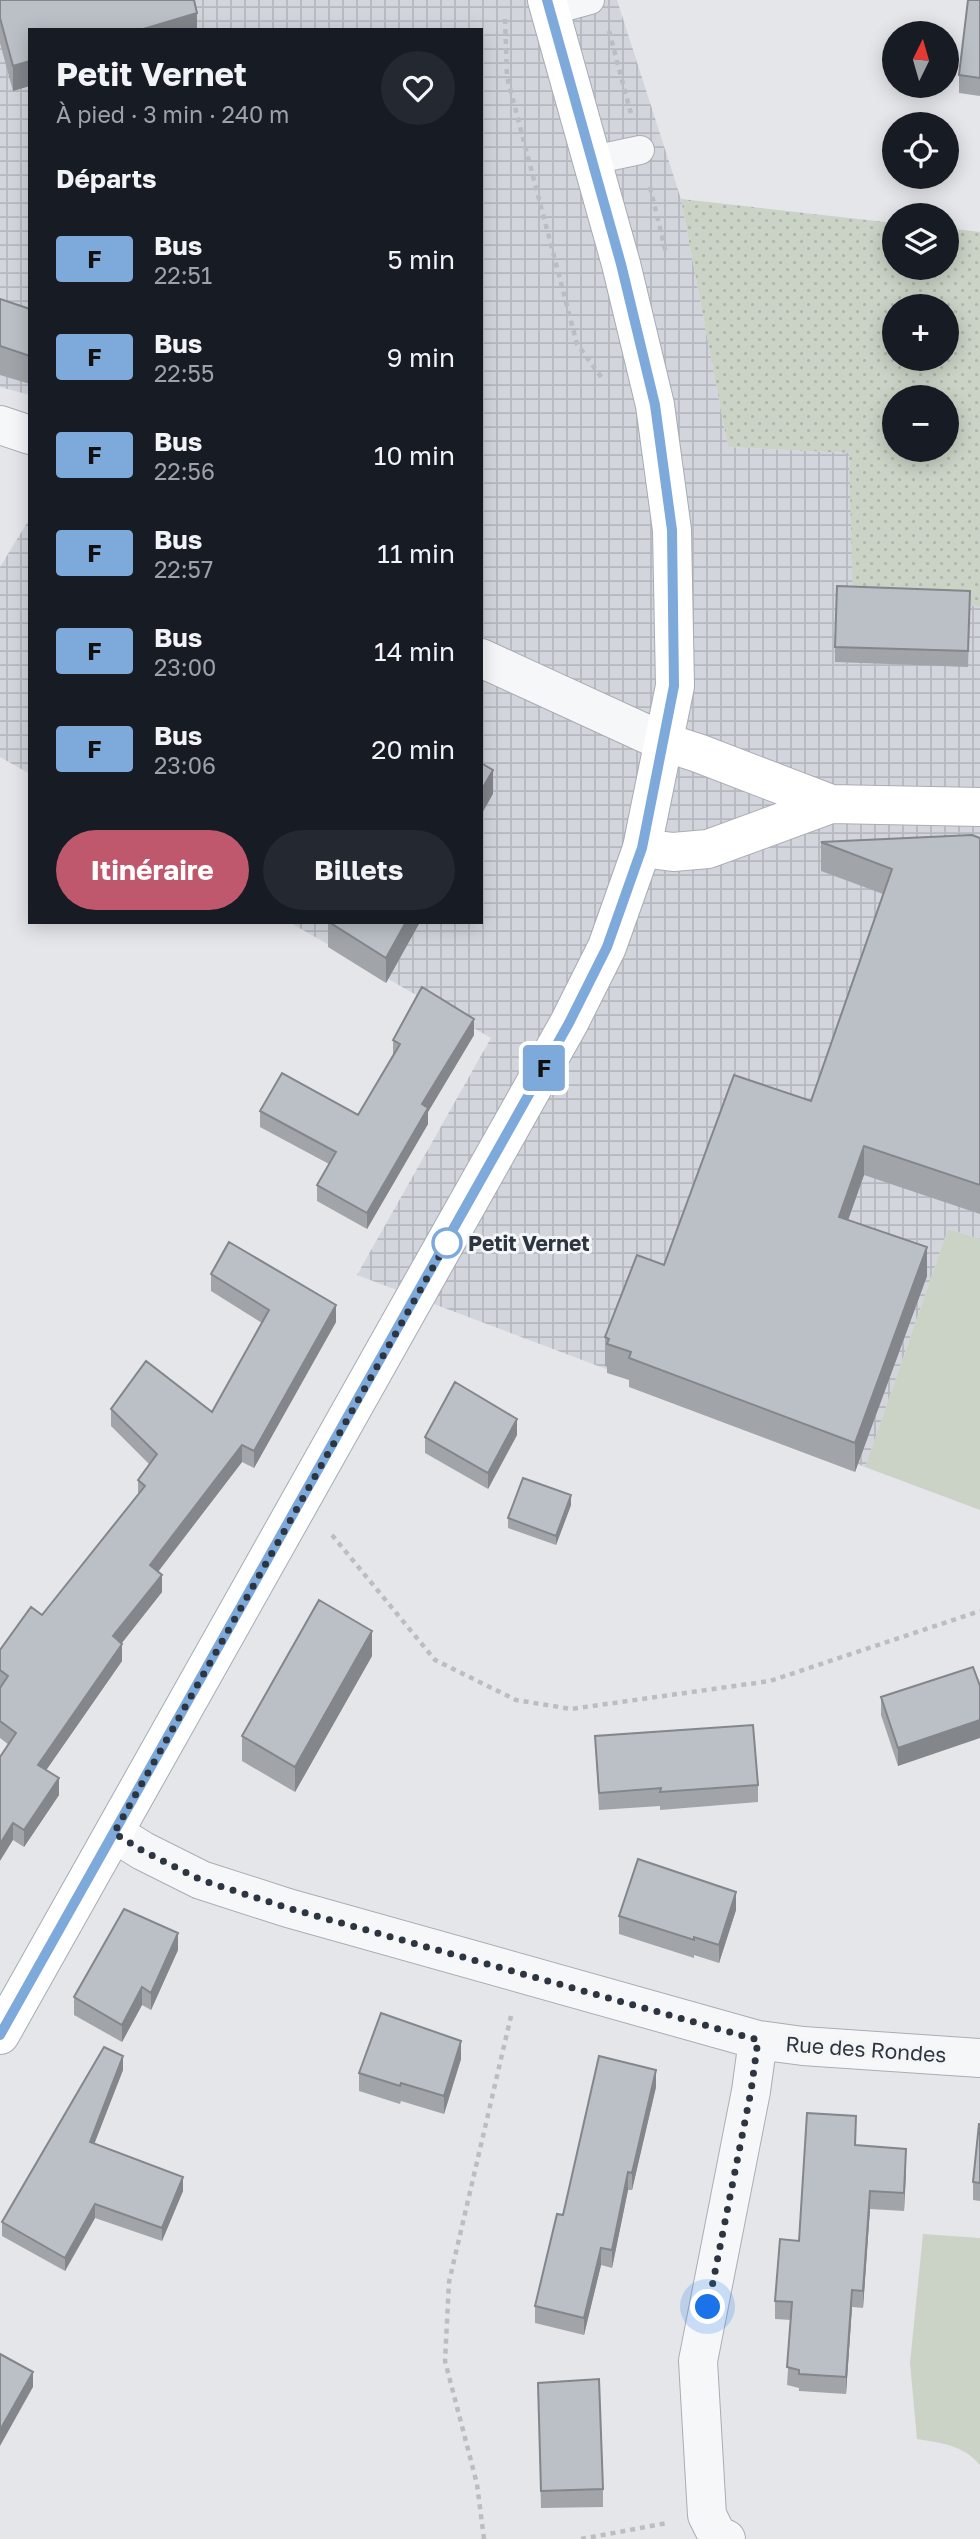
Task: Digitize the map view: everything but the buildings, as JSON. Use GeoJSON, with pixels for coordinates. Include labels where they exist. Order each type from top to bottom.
{"type":"FeatureCollection","features":[{"type":"Feature","properties":{"kind":"main road"},"geometry":{"type":"LineString","coordinates":[[0,2035],[569,1023],[607,947],[642,848],[674,686],[672,530],[655,405],[621,264],[548,5]]}},
{"type":"Feature","properties":{"kind":"main road"},"geometry":{"type":"LineString","coordinates":[[664,743],[698,753],[831,804],[963,809],[980,807]]}},
{"type":"Feature","properties":{"kind":"main road"},"geometry":{"type":"LineString","coordinates":[[642,848],[673,852],[708,849],[831,804]]}},
{"type":"Feature","properties":{"kind":"street"},"geometry":{"type":"LineString","coordinates":[[0,425],[28,434]]}},
{"type":"Feature","properties":{"kind":"street"},"geometry":{"type":"LineString","coordinates":[[483,659],[664,743]]}},
{"type":"Feature","properties":{"kind":"street","name":"Rue des Rondes"},"geometry":{"type":"LineString","coordinates":[[114,1833],[201,1880],[288,1908],[758,2040],[803,2046],[980,2058]]}},
{"type":"Feature","properties":{"kind":"street"},"geometry":{"type":"LineString","coordinates":[[717,2527],[698,2361],[751,2091],[758,2040]]}},
{"type":"Feature","properties":{"kind":"lane"},"geometry":{"type":"LineString","coordinates":[[548,5],[590,0]]}},
{"type":"Feature","properties":{"kind":"lane"},"geometry":{"type":"LineString","coordinates":[[593,160],[640,150]]}},
{"type":"Feature","properties":{"kind":"path"},"geometry":{"type":"LineString","coordinates":[[505,13],[507,77],[577,344],[608,386]]}},
{"type":"Feature","properties":{"kind":"path"},"geometry":{"type":"LineString","coordinates":[[302,1498],[435,1660],[516,1700],[571,1709],[771,1681],[980,1611]]}},
{"type":"Feature","properties":{"kind":"path"},"geometry":{"type":"LineString","coordinates":[[484,2539],[477,2484],[445,2361],[449,2282],[521,1975]]}},
{"type":"Feature","properties":{"kind":"path"},"geometry":{"type":"LineString","coordinates":[[582,2539],[717,2527]]}},
{"type":"Feature","properties":{"kind":"shaded area"},"geometry":{"type":"Polygon","coordinates":[[[0,0],[617,0],[681,199],[728,447],[849,453],[854,601],[980,606],[980,1239],[948,1229],[865,1467],[357,1275],[491,1038],[292,924],[483,924],[483,28],[28,28],[28,394],[0,387],[0,0]]]}},
{"type":"Feature","properties":{"kind":"shaded area"},"geometry":{"type":"Polygon","coordinates":[[[681,199],[882,222],[882,280],[959,280],[959,229],[980,232],[980,606],[853,601],[849,453],[728,447],[681,199]]]}},
{"type":"Feature","properties":{"kind":"shaded area"},"geometry":{"type":"Polygon","coordinates":[[[28,521],[28,773],[0,757],[0,567],[28,521]]]}},
{"type":"Feature","properties":{"kind":"shaded area"},"geometry":{"type":"Polygon","coordinates":[[[948,1229],[980,1239],[980,1510],[865,1467],[948,1229]]]}},
{"type":"Feature","properties":{"kind":"shaded area"},"geometry":{"type":"Polygon","coordinates":[[[923,2234],[980,2238],[980,2465],[959,2449],[917,2439],[910,2363],[923,2234]]]}},
{"type":"Feature","properties":{"kind":"bus line","name":"F"},"geometry":{"type":"LineString","coordinates":[[0,2035],[569,1023],[607,947],[642,848],[674,686],[672,530],[655,405],[621,264],[547,0]]}},
{"type":"Feature","properties":{"kind":"place","name":"Petit Vernet"},"geometry":{"type":"Point","coordinates":[447,1243]}},
{"type":"Feature","properties":{"kind":"route"},"geometry":{"type":"LineString","coordinates":[[447,1243],[449,1239],[114,1833],[201,1880],[288,1908],[758,2040],[751,2091],[708,2307]]}}]}
